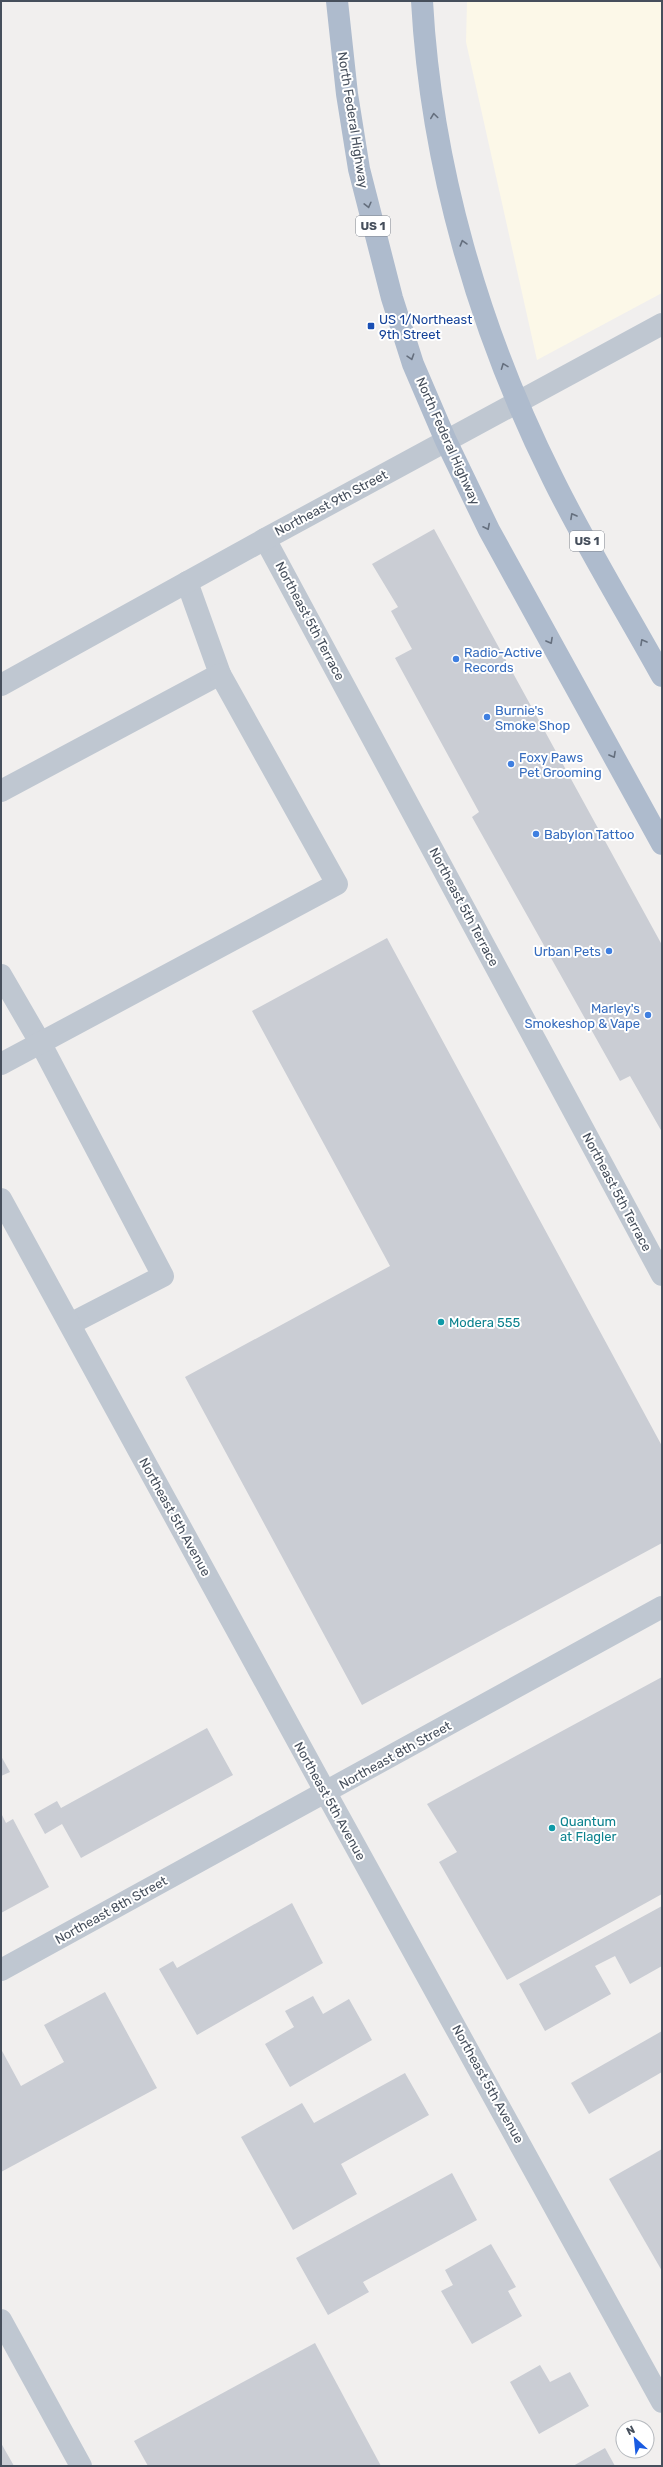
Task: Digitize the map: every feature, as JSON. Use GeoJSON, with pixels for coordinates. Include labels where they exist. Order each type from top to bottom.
{"type":"FeatureCollection","features":[{"type":"Feature","properties":{"kind":"main road","name":"North Federal Highway"},"geometry":{"type":"LineString","coordinates":[[337,1],[347,94],[359,169],[392,298],[413,364],[446,441],[489,530],[662,844]]}},
{"type":"Feature","properties":{"kind":"main road","name":"US 1"},"geometry":{"type":"LineString","coordinates":[[422,1],[424,44],[436,133],[458,223],[482,309],[518,402],[553,479],[662,676]]}},
{"type":"Feature","properties":{"kind":"street","name":"Northeast 9th Street"},"geometry":{"type":"LineString","coordinates":[[1,685],[265,538],[662,324]]}},
{"type":"Feature","properties":{"kind":"street","name":"Northeast 5th Terrace"},"geometry":{"type":"LineString","coordinates":[[265,538],[662,1275]]}},
{"type":"Feature","properties":{"kind":"street"},"geometry":{"type":"LineString","coordinates":[[1,1064],[41,1044],[337,884],[220,674],[186,582]]}},
{"type":"Feature","properties":{"kind":"street"},"geometry":{"type":"LineString","coordinates":[[1,791],[220,674]]}},
{"type":"Feature","properties":{"kind":"street"},"geometry":{"type":"LineString","coordinates":[[1,975],[41,1044],[163,1276],[70,1324]]}},
{"type":"Feature","properties":{"kind":"street","name":"Northeast 5th Avenue"},"geometry":{"type":"LineString","coordinates":[[1,1199],[326,1793],[662,2402]]}},
{"type":"Feature","properties":{"kind":"street","name":"Northeast 8th Street"},"geometry":{"type":"LineString","coordinates":[[1,1970],[326,1793],[662,1607]]}},
{"type":"Feature","properties":{"kind":"street"},"geometry":{"type":"LineString","coordinates":[[1,2320],[81,2466]]}},
{"type":"Feature","properties":{"kind":"shaded area"},"geometry":{"type":"Polygon","coordinates":[[[467,1],[662,1],[662,293],[537,360],[466,42],[467,1]]]}},
{"type":"Feature","properties":{"kind":"building"},"geometry":{"type":"Polygon","coordinates":[[[434,529],[662,945],[662,1132],[630,1076],[620,1081],[472,817],[479,812],[395,658],[412,649],[391,611],[398,607],[372,564],[434,529]]]}},
{"type":"Feature","properties":{"kind":"building","name":"Modera 555"},"geometry":{"type":"Polygon","coordinates":[[[387,938],[662,1446],[662,1543],[362,1705],[185,1377],[390,1266],[252,1011],[387,938]]]}},
{"type":"Feature","properties":{"kind":"building","name":"Quantum at Flagler"},"geometry":{"type":"Polygon","coordinates":[[[662,1677],[662,1894],[507,1980],[439,1862],[457,1852],[427,1804],[662,1677]]]}},
{"type":"Feature","properties":{"kind":"building"},"geometry":{"type":"Polygon","coordinates":[[[207,1728],[233,1775],[81,1858],[62,1824],[45,1834],[34,1814],[57,1801],[61,1808],[207,1728]]]}},
{"type":"Feature","properties":{"kind":"building"},"geometry":{"type":"Polygon","coordinates":[[[1,1756],[10,1772],[1,1776],[1,1756]]]}},
{"type":"Feature","properties":{"kind":"building"},"geometry":{"type":"Polygon","coordinates":[[[1,1813],[6,1823],[13,1819],[49,1887],[1,1913],[1,1813]]]}},
{"type":"Feature","properties":{"kind":"building"},"geometry":{"type":"Polygon","coordinates":[[[292,1903],[323,1963],[197,2035],[159,1969],[173,1961],[177,1968],[292,1903]]]}},
{"type":"Feature","properties":{"kind":"building"},"geometry":{"type":"Polygon","coordinates":[[[662,1906],[662,1966],[630,1984],[615,1956],[595,1966],[611,1994],[545,2031],[519,1984],[662,1906]]]}},
{"type":"Feature","properties":{"kind":"building"},"geometry":{"type":"Polygon","coordinates":[[[105,1992],[157,2088],[1,2172],[1,2049],[21,2086],[64,2062],[44,2025],[105,1992]]]}},
{"type":"Feature","properties":{"kind":"building"},"geometry":{"type":"Polygon","coordinates":[[[313,1996],[323,2014],[349,1999],[372,2040],[290,2087],[265,2044],[294,2027],[285,2011],[313,1996]]]}},
{"type":"Feature","properties":{"kind":"building"},"geometry":{"type":"Polygon","coordinates":[[[662,2031],[662,2072],[589,2114],[571,2083],[662,2031]]]}},
{"type":"Feature","properties":{"kind":"building"},"geometry":{"type":"Polygon","coordinates":[[[405,2073],[429,2115],[341,2164],[357,2194],[293,2230],[241,2137],[302,2103],[314,2123],[405,2073]]]}},
{"type":"Feature","properties":{"kind":"building"},"geometry":{"type":"Polygon","coordinates":[[[662,2149],[662,2271],[609,2179],[662,2149]]]}},
{"type":"Feature","properties":{"kind":"building"},"geometry":{"type":"Polygon","coordinates":[[[452,2173],[477,2220],[363,2282],[369,2292],[328,2315],[296,2258],[452,2173]]]}},
{"type":"Feature","properties":{"kind":"building"},"geometry":{"type":"Polygon","coordinates":[[[491,2244],[516,2287],[508,2291],[522,2316],[472,2344],[441,2291],[453,2285],[445,2270],[491,2244]]]}},
{"type":"Feature","properties":{"kind":"building"},"geometry":{"type":"Polygon","coordinates":[[[315,2343],[381,2466],[148,2466],[134,2441],[315,2343]]]}},
{"type":"Feature","properties":{"kind":"building"},"geometry":{"type":"Polygon","coordinates":[[[540,2365],[550,2382],[570,2372],[589,2406],[539,2434],[510,2382],[540,2365]]]}},
{"type":"Feature","properties":{"kind":"building"},"geometry":{"type":"Polygon","coordinates":[[[1,2443],[14,2466],[1,2466],[1,2443]]]}},
{"type":"Feature","properties":{"kind":"building"},"geometry":{"type":"Polygon","coordinates":[[[605,2448],[615,2466],[573,2466],[605,2448]]]}},
{"type":"Feature","properties":{"kind":"place","name":"US 1/Northeast 9th Street"},"geometry":{"type":"Point","coordinates":[371,326]}},
{"type":"Feature","properties":{"kind":"place","name":"Radio-Active Records"},"geometry":{"type":"Point","coordinates":[456,659]}},
{"type":"Feature","properties":{"kind":"place","name":"Burnie's Smoke Shop"},"geometry":{"type":"Point","coordinates":[487,717]}},
{"type":"Feature","properties":{"kind":"place","name":"Foxy Paws Pet Grooming"},"geometry":{"type":"Point","coordinates":[511,764]}},
{"type":"Feature","properties":{"kind":"place","name":"Babylon Tattoo"},"geometry":{"type":"Point","coordinates":[536,834]}},
{"type":"Feature","properties":{"kind":"place","name":"Urban Pets"},"geometry":{"type":"Point","coordinates":[609,951]}},
{"type":"Feature","properties":{"kind":"place","name":"Marley's Smokeshop & Vape"},"geometry":{"type":"Point","coordinates":[648,1015]}},
{"type":"Feature","properties":{"kind":"place","name":"Modera 555"},"geometry":{"type":"Point","coordinates":[441,1322]}},
{"type":"Feature","properties":{"kind":"place","name":"Quantum at Flagler"},"geometry":{"type":"Point","coordinates":[552,1828]}}]}
